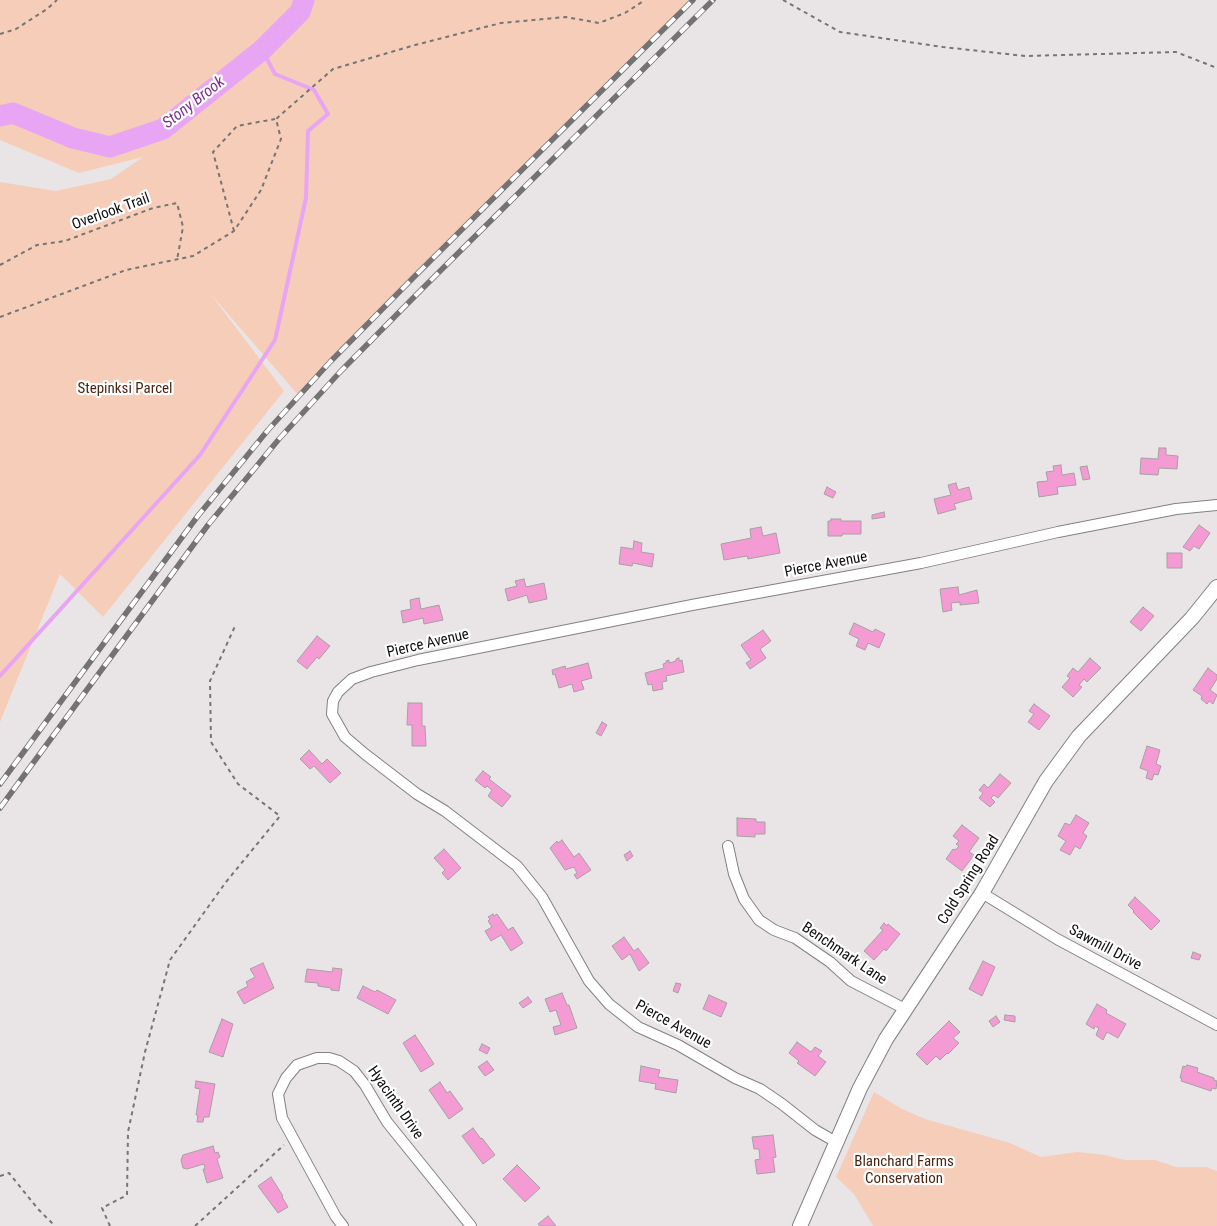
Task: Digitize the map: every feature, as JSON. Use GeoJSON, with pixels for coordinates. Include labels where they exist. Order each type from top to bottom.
{"type":"FeatureCollection","features":[{"type":"Feature","properties":{"kind":"street","name":"Pierce Avenue"},"geometry":{"type":"LineString","coordinates":[[836,1142],[815,1130],[760,1089],[735,1078],[678,1045],[638,1027],[609,1004],[589,981],[542,897],[517,866],[445,811],[418,794],[365,754],[345,736],[332,714],[332,701],[338,692],[352,679],[418,660],[692,605],[921,563],[1058,532],[1176,509],[1217,505]]}},
{"type":"Feature","properties":{"kind":"street","name":"Cold Spring Road"},"geometry":{"type":"LineString","coordinates":[[800,1226],[860,1088],[905,1009],[982,893],[1046,780],[1079,736],[1192,618],[1217,586]]}},
{"type":"Feature","properties":{"kind":"street","name":"Benchmark Lane"},"geometry":{"type":"LineString","coordinates":[[728,846],[734,874],[744,899],[759,920],[774,930],[795,938],[830,962],[851,981],[869,992],[905,1009]]}},
{"type":"Feature","properties":{"kind":"street","name":"Sawmill Drive"},"geometry":{"type":"LineString","coordinates":[[982,893],[1057,939],[1217,1025]]}},
{"type":"Feature","properties":{"kind":"street","name":"Hyacinth Drive"},"geometry":{"type":"LineString","coordinates":[[343,1226],[336,1217],[282,1118],[278,1094],[286,1078],[297,1065],[317,1058],[339,1060],[354,1071],[366,1085],[386,1122],[472,1226]]}},
{"type":"Feature","properties":{"kind":"path"},"geometry":{"type":"LineString","coordinates":[[0,34],[16,29],[47,9],[57,0]]}},
{"type":"Feature","properties":{"kind":"path"},"geometry":{"type":"LineString","coordinates":[[234,231],[213,152],[237,126],[276,119],[333,70],[415,45],[501,24],[566,17],[598,23],[625,13],[645,0]]}},
{"type":"Feature","properties":{"kind":"path"},"geometry":{"type":"LineString","coordinates":[[783,0],[840,32],[943,47],[1025,56],[1176,52],[1217,68]]}},
{"type":"Feature","properties":{"kind":"path"},"geometry":{"type":"LineString","coordinates":[[0,316],[126,270],[193,256],[234,231],[261,190],[281,139],[276,119]]}},
{"type":"Feature","properties":{"kind":"path","name":"Overlook Trail"},"geometry":{"type":"LineString","coordinates":[[0,265],[37,245],[65,242],[153,208],[177,202],[183,227],[177,260]]}},
{"type":"Feature","properties":{"kind":"path"},"geometry":{"type":"LineString","coordinates":[[110,1226],[102,1208],[127,1195],[128,1132],[145,1052],[170,960],[226,882],[280,816],[238,784],[211,742],[210,681],[236,624]]}},
{"type":"Feature","properties":{"kind":"path"},"geometry":{"type":"LineString","coordinates":[[195,1226],[292,1138]]}},
{"type":"Feature","properties":{"kind":"path"},"geometry":{"type":"LineString","coordinates":[[0,1176],[9,1173],[38,1209],[56,1226]]}},
{"type":"Feature","properties":{"kind":"green space","name":"Stepinksi Parcel"},"geometry":{"type":"Polygon","coordinates":[[[0,0],[695,0],[330,362],[299,396],[209,292],[284,391],[103,617],[60,574],[0,722],[0,182],[56,191],[111,179],[143,157],[79,173],[0,140],[0,0]]]}},
{"type":"Feature","properties":{"kind":"green space","name":"Blanchard Farms Conservation"},"geometry":{"type":"Polygon","coordinates":[[[874,1092],[902,1109],[925,1119],[1010,1143],[1041,1157],[1077,1152],[1105,1155],[1125,1160],[1155,1160],[1176,1167],[1206,1167],[1217,1171],[1217,1226],[873,1226],[854,1194],[836,1177],[874,1092]]]}},
{"type":"Feature","properties":{"kind":"building"},"geometry":{"type":"Polygon","coordinates":[[[1159,448],[1166,448],[1166,455],[1178,456],[1177,469],[1159,468],[1158,475],[1140,474],[1141,458],[1158,459],[1159,448]]]}},
{"type":"Feature","properties":{"kind":"building"},"geometry":{"type":"Polygon","coordinates":[[[1061,465],[1062,475],[1074,473],[1076,485],[1057,487],[1058,494],[1039,497],[1037,482],[1048,481],[1046,472],[1054,471],[1053,466],[1061,465]]]}},
{"type":"Feature","properties":{"kind":"building"},"geometry":{"type":"Polygon","coordinates":[[[1087,466],[1090,479],[1083,480],[1080,467],[1087,466]]]}},
{"type":"Feature","properties":{"kind":"building"},"geometry":{"type":"Polygon","coordinates":[[[956,483],[958,490],[969,487],[972,499],[954,504],[956,509],[938,514],[934,499],[951,495],[948,485],[956,483]]]}},
{"type":"Feature","properties":{"kind":"building"},"geometry":{"type":"Polygon","coordinates":[[[827,487],[836,492],[833,498],[824,494],[827,487]]]}},
{"type":"Feature","properties":{"kind":"building"},"geometry":{"type":"Polygon","coordinates":[[[884,512],[885,517],[872,519],[872,515],[884,512]]]}},
{"type":"Feature","properties":{"kind":"building"},"geometry":{"type":"Polygon","coordinates":[[[831,519],[861,521],[861,534],[828,536],[828,521],[831,521],[831,519]]]}},
{"type":"Feature","properties":{"kind":"building"},"geometry":{"type":"Polygon","coordinates":[[[1199,525],[1210,533],[1199,549],[1194,546],[1190,551],[1183,547],[1199,525]]]}},
{"type":"Feature","properties":{"kind":"building"},"geometry":{"type":"Polygon","coordinates":[[[761,527],[763,536],[776,533],[780,553],[748,559],[747,556],[724,560],[721,544],[751,538],[750,529],[761,527]]]}},
{"type":"Feature","properties":{"kind":"building"},"geometry":{"type":"Polygon","coordinates":[[[634,541],[642,543],[641,552],[654,554],[652,567],[633,563],[632,566],[619,564],[621,547],[633,549],[634,541]]]}},
{"type":"Feature","properties":{"kind":"building"},"geometry":{"type":"Polygon","coordinates":[[[1167,553],[1182,553],[1182,568],[1167,568],[1167,553]]]}},
{"type":"Feature","properties":{"kind":"building"},"geometry":{"type":"Polygon","coordinates":[[[524,579],[526,587],[544,583],[547,599],[529,603],[527,595],[508,601],[505,589],[517,586],[515,581],[524,579]]]}},
{"type":"Feature","properties":{"kind":"building"},"geometry":{"type":"Polygon","coordinates":[[[958,587],[959,595],[977,590],[979,603],[960,605],[960,602],[951,603],[952,610],[943,612],[940,589],[958,587]]]}},
{"type":"Feature","properties":{"kind":"building"},"geometry":{"type":"Polygon","coordinates":[[[419,598],[421,609],[439,605],[443,620],[424,624],[423,618],[403,623],[401,611],[411,609],[410,600],[419,598]]]}},
{"type":"Feature","properties":{"kind":"building"},"geometry":{"type":"Polygon","coordinates":[[[1143,607],[1154,616],[1141,631],[1130,622],[1143,607]]]}},
{"type":"Feature","properties":{"kind":"building"},"geometry":{"type":"Polygon","coordinates":[[[854,623],[873,632],[875,629],[885,634],[879,648],[868,643],[865,650],[856,646],[859,639],[849,634],[854,623]]]}},
{"type":"Feature","properties":{"kind":"building"},"geometry":{"type":"Polygon","coordinates":[[[763,630],[771,641],[760,649],[766,658],[750,669],[746,663],[751,660],[741,645],[763,630]]]}},
{"type":"Feature","properties":{"kind":"building"},"geometry":{"type":"Polygon","coordinates":[[[317,636],[330,646],[307,669],[297,661],[317,636]]]}},
{"type":"Feature","properties":{"kind":"building"},"geometry":{"type":"Polygon","coordinates":[[[679,658],[679,661],[682,660],[684,672],[666,676],[667,681],[662,682],[663,689],[653,691],[652,684],[648,685],[645,673],[664,668],[663,664],[666,661],[669,660],[669,663],[679,658]]]}},
{"type":"Feature","properties":{"kind":"building"},"geometry":{"type":"Polygon","coordinates":[[[1090,658],[1101,668],[1087,682],[1084,679],[1079,685],[1082,687],[1073,697],[1062,687],[1070,678],[1067,676],[1073,668],[1078,672],[1090,658]]]}},
{"type":"Feature","properties":{"kind":"building"},"geometry":{"type":"Polygon","coordinates":[[[588,663],[592,678],[581,681],[584,689],[574,692],[572,684],[559,688],[552,670],[565,666],[566,669],[588,663]]]}},
{"type":"Feature","properties":{"kind":"building"},"geometry":{"type":"Polygon","coordinates":[[[1208,668],[1217,675],[1217,679],[1210,690],[1217,695],[1213,704],[1209,701],[1207,704],[1201,699],[1202,696],[1193,690],[1208,668]]]}},
{"type":"Feature","properties":{"kind":"building"},"geometry":{"type":"Polygon","coordinates":[[[408,703],[422,703],[422,726],[425,726],[426,746],[412,746],[412,725],[407,725],[408,703]]]}},
{"type":"Feature","properties":{"kind":"building"},"geometry":{"type":"Polygon","coordinates":[[[1034,704],[1050,716],[1039,730],[1028,722],[1034,714],[1029,711],[1034,704]]]}},
{"type":"Feature","properties":{"kind":"building"},"geometry":{"type":"Polygon","coordinates":[[[602,722],[607,725],[601,736],[596,733],[602,722]]]}},
{"type":"Feature","properties":{"kind":"building"},"geometry":{"type":"Polygon","coordinates":[[[1147,746],[1160,750],[1156,764],[1161,766],[1158,775],[1154,774],[1152,780],[1146,778],[1148,771],[1140,768],[1147,746]]]}},
{"type":"Feature","properties":{"kind":"building"},"geometry":{"type":"Polygon","coordinates":[[[309,750],[322,764],[327,759],[341,773],[330,783],[314,766],[310,769],[300,759],[309,750]]]}},
{"type":"Feature","properties":{"kind":"building"},"geometry":{"type":"Polygon","coordinates":[[[483,771],[491,777],[489,779],[511,796],[502,807],[488,796],[492,790],[487,786],[485,788],[475,780],[483,771]]]}},
{"type":"Feature","properties":{"kind":"building"},"geometry":{"type":"Polygon","coordinates":[[[1000,774],[1011,783],[998,798],[994,795],[991,798],[995,802],[990,807],[979,798],[983,793],[979,790],[984,784],[988,788],[1000,774]]]}},
{"type":"Feature","properties":{"kind":"building"},"geometry":{"type":"Polygon","coordinates":[[[1076,815],[1089,823],[1083,833],[1087,836],[1080,849],[1075,846],[1070,855],[1060,850],[1066,841],[1058,836],[1065,823],[1070,825],[1076,815]]]}},
{"type":"Feature","properties":{"kind":"building"},"geometry":{"type":"Polygon","coordinates":[[[737,818],[756,819],[756,822],[765,822],[765,834],[755,834],[755,837],[737,836],[737,818]]]}},
{"type":"Feature","properties":{"kind":"building"},"geometry":{"type":"Polygon","coordinates":[[[962,825],[979,838],[969,852],[974,855],[962,871],[946,859],[953,849],[955,850],[959,846],[956,844],[959,841],[953,836],[962,825]]]}},
{"type":"Feature","properties":{"kind":"building"},"geometry":{"type":"Polygon","coordinates":[[[562,840],[574,857],[579,853],[591,870],[577,879],[574,875],[577,873],[574,867],[565,870],[550,848],[557,841],[558,843],[562,840]]]}},
{"type":"Feature","properties":{"kind":"building"},"geometry":{"type":"Polygon","coordinates":[[[444,849],[461,868],[448,880],[442,873],[445,870],[434,858],[444,849]]]}},
{"type":"Feature","properties":{"kind":"building"},"geometry":{"type":"Polygon","coordinates":[[[630,851],[633,856],[627,861],[624,855],[630,851]]]}},
{"type":"Feature","properties":{"kind":"building"},"geometry":{"type":"Polygon","coordinates":[[[1135,897],[1160,921],[1151,930],[1128,905],[1135,897]]]}},
{"type":"Feature","properties":{"kind":"building"},"geometry":{"type":"Polygon","coordinates":[[[493,914],[494,916],[497,914],[508,930],[513,927],[523,943],[511,951],[501,935],[491,941],[485,931],[492,927],[488,917],[493,914]]]}},
{"type":"Feature","properties":{"kind":"building"},"geometry":{"type":"Polygon","coordinates":[[[884,923],[900,934],[886,951],[884,949],[874,960],[864,951],[883,930],[880,928],[884,923]]]}},
{"type":"Feature","properties":{"kind":"building"},"geometry":{"type":"Polygon","coordinates":[[[624,937],[634,951],[638,948],[649,963],[639,971],[630,954],[622,960],[612,946],[624,937]]]}},
{"type":"Feature","properties":{"kind":"building"},"geometry":{"type":"Polygon","coordinates":[[[1193,952],[1201,955],[1199,960],[1191,958],[1193,952]]]}},
{"type":"Feature","properties":{"kind":"building"},"geometry":{"type":"Polygon","coordinates":[[[983,961],[995,967],[982,996],[969,989],[983,961]]]}},
{"type":"Feature","properties":{"kind":"building"},"geometry":{"type":"Polygon","coordinates":[[[263,963],[274,988],[244,1004],[237,992],[248,986],[246,982],[255,977],[250,969],[263,963]]]}},
{"type":"Feature","properties":{"kind":"building"},"geometry":{"type":"Polygon","coordinates":[[[333,968],[342,969],[339,991],[318,986],[318,983],[305,982],[307,969],[332,972],[333,968]]]}},
{"type":"Feature","properties":{"kind":"building"},"geometry":{"type":"Polygon","coordinates":[[[676,983],[681,984],[678,993],[673,991],[676,983]]]}},
{"type":"Feature","properties":{"kind":"building"},"geometry":{"type":"Polygon","coordinates":[[[363,986],[375,992],[377,990],[396,1000],[388,1014],[357,998],[363,986]]]}},
{"type":"Feature","properties":{"kind":"building"},"geometry":{"type":"Polygon","coordinates":[[[562,993],[567,1005],[569,1005],[577,1028],[555,1035],[553,1027],[561,1025],[556,1010],[550,1012],[545,999],[562,993]]]}},
{"type":"Feature","properties":{"kind":"building"},"geometry":{"type":"Polygon","coordinates":[[[709,995],[727,1003],[721,1017],[703,1009],[709,995]]]}},
{"type":"Feature","properties":{"kind":"building"},"geometry":{"type":"Polygon","coordinates":[[[528,997],[532,1002],[523,1008],[519,1003],[528,997]]]}},
{"type":"Feature","properties":{"kind":"building"},"geometry":{"type":"Polygon","coordinates":[[[1097,1004],[1107,1010],[1106,1013],[1126,1024],[1118,1038],[1107,1032],[1103,1040],[1096,1035],[1099,1028],[1095,1026],[1094,1029],[1086,1024],[1097,1004]]]}},
{"type":"Feature","properties":{"kind":"building"},"geometry":{"type":"Polygon","coordinates":[[[1005,1015],[1015,1016],[1015,1022],[1004,1020],[1005,1015]]]}},
{"type":"Feature","properties":{"kind":"building"},"geometry":{"type":"Polygon","coordinates":[[[996,1016],[1000,1022],[993,1027],[989,1021],[996,1016]]]}},
{"type":"Feature","properties":{"kind":"building"},"geometry":{"type":"Polygon","coordinates":[[[222,1019],[233,1024],[223,1057],[209,1052],[222,1019]]]}},
{"type":"Feature","properties":{"kind":"building"},"geometry":{"type":"Polygon","coordinates":[[[949,1021],[960,1032],[953,1038],[959,1043],[940,1060],[936,1056],[927,1065],[916,1054],[949,1021]]]}},
{"type":"Feature","properties":{"kind":"building"},"geometry":{"type":"Polygon","coordinates":[[[415,1035],[434,1064],[421,1072],[403,1043],[415,1035]]]}},
{"type":"Feature","properties":{"kind":"building"},"geometry":{"type":"Polygon","coordinates":[[[797,1042],[811,1052],[815,1047],[822,1051],[818,1056],[826,1062],[815,1076],[797,1063],[799,1061],[789,1053],[797,1042]]]}},
{"type":"Feature","properties":{"kind":"building"},"geometry":{"type":"Polygon","coordinates":[[[482,1044],[490,1048],[487,1054],[479,1050],[482,1044]]]}},
{"type":"Feature","properties":{"kind":"building"},"geometry":{"type":"Polygon","coordinates":[[[487,1061],[494,1070],[485,1076],[478,1067],[487,1061]]]}},
{"type":"Feature","properties":{"kind":"building"},"geometry":{"type":"Polygon","coordinates":[[[1187,1065],[1198,1068],[1197,1072],[1214,1078],[1217,1081],[1216,1089],[1212,1088],[1211,1091],[1181,1081],[1183,1066],[1186,1067],[1187,1065]]]}},
{"type":"Feature","properties":{"kind":"building"},"geometry":{"type":"Polygon","coordinates":[[[641,1066],[660,1070],[658,1077],[678,1080],[676,1093],[655,1089],[656,1084],[639,1081],[641,1066]]]}},
{"type":"Feature","properties":{"kind":"building"},"geometry":{"type":"Polygon","coordinates":[[[196,1081],[215,1084],[209,1117],[204,1117],[203,1122],[197,1122],[198,1115],[196,1115],[200,1089],[195,1088],[196,1081]]]}},
{"type":"Feature","properties":{"kind":"building"},"geometry":{"type":"Polygon","coordinates":[[[440,1082],[447,1093],[450,1091],[463,1109],[449,1119],[429,1090],[440,1082]]]}},
{"type":"Feature","properties":{"kind":"building"},"geometry":{"type":"Polygon","coordinates":[[[473,1128],[495,1155],[483,1164],[462,1136],[473,1128]]]}},
{"type":"Feature","properties":{"kind":"building"},"geometry":{"type":"Polygon","coordinates":[[[773,1135],[776,1157],[773,1158],[775,1172],[757,1174],[755,1160],[760,1159],[759,1149],[754,1149],[752,1137],[773,1135]]]}},
{"type":"Feature","properties":{"kind":"building"},"geometry":{"type":"Polygon","coordinates":[[[213,1146],[215,1153],[218,1152],[220,1157],[217,1159],[223,1178],[207,1183],[203,1169],[205,1169],[204,1164],[187,1169],[183,1168],[181,1160],[183,1155],[213,1146]]]}},
{"type":"Feature","properties":{"kind":"building"},"geometry":{"type":"Polygon","coordinates":[[[517,1165],[540,1188],[525,1202],[503,1179],[517,1165]]]}},
{"type":"Feature","properties":{"kind":"building"},"geometry":{"type":"Polygon","coordinates":[[[271,1177],[288,1207],[278,1213],[258,1186],[271,1177]]]}},
{"type":"Feature","properties":{"kind":"building"},"geometry":{"type":"Polygon","coordinates":[[[548,1216],[556,1226],[540,1226],[538,1224],[548,1216]]]}},
{"type":"Feature","properties":{"kind":"waterway","name":"Stony Brook"},"geometry":{"type":"LineString","coordinates":[[0,116],[13,113],[73,138],[110,147],[163,129],[262,50],[300,12],[304,0]]}},
{"type":"Feature","properties":{"kind":"waterway"},"geometry":{"type":"LineString","coordinates":[[0,676],[200,455],[275,340],[306,198],[308,131],[328,114],[314,90],[275,74],[262,50]]}},
{"type":"Feature","properties":{"kind":"railway"},"geometry":{"type":"LineString","coordinates":[[0,784],[197,517],[268,430],[330,362],[413,278],[693,0]]}},
{"type":"Feature","properties":{"kind":"railway"},"geometry":{"type":"LineString","coordinates":[[0,808],[208,525],[279,439],[340,372],[423,288],[713,0]]}}]}
